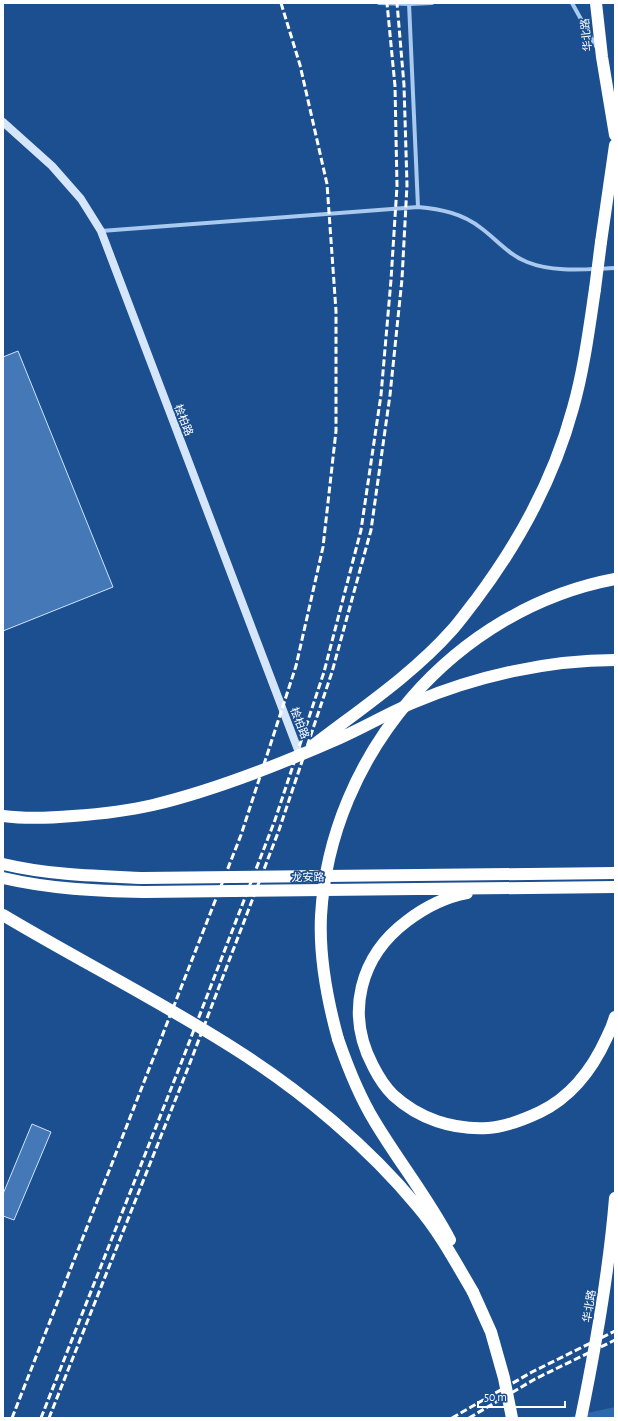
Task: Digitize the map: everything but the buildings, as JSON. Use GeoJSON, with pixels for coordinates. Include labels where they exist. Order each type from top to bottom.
{"type":"FeatureCollection","features":[{"type":"Feature","properties":{"kind":"highway","name":"华北路"},"geometry":{"type":"LineString","coordinates":[[596,3],[602,57],[615,135]]}},
{"type":"Feature","properties":{"kind":"highway"},"geometry":{"type":"LineString","coordinates":[[300,755],[390,687],[426,657],[453,630],[499,569],[542,492],[560,449],[573,409],[582,370],[615,145]]}},
{"type":"Feature","properties":{"kind":"highway"},"geometry":{"type":"LineString","coordinates":[[512,1418],[504,1378],[491,1332],[444,1229],[375,1122],[359,1093],[348,1068],[330,1013],[324,976],[321,922],[325,883],[331,850],[340,821],[368,757],[394,719],[423,684],[446,661],[472,641],[520,612],[549,598],[615,579]]}},
{"type":"Feature","properties":{"kind":"highway"},"geometry":{"type":"LineString","coordinates":[[3,816],[56,817],[108,813],[153,805],[200,792],[300,755],[341,738],[414,702],[484,678],[520,670],[566,663],[615,660]]}},
{"type":"Feature","properties":{"kind":"highway","name":"龙安路"},"geometry":{"type":"LineString","coordinates":[[3,864],[27,870],[79,876],[143,878],[615,873]]}},
{"type":"Feature","properties":{"kind":"highway","name":"龙安路"},"geometry":{"type":"LineString","coordinates":[[3,878],[24,883],[78,890],[144,892],[615,887]]}},
{"type":"Feature","properties":{"kind":"highway"},"geometry":{"type":"LineString","coordinates":[[489,888],[451,897],[417,913],[396,929],[380,946],[368,967],[361,986],[358,1010],[361,1036],[369,1058],[378,1075],[393,1095],[413,1110],[430,1119],[448,1125],[470,1128],[489,1128],[510,1124],[545,1109],[564,1097],[579,1082],[604,1045],[615,1017]]}},
{"type":"Feature","properties":{"kind":"highway"},"geometry":{"type":"LineString","coordinates":[[3,915],[235,1049],[285,1084],[332,1121],[377,1162],[418,1207],[448,1248],[473,1292]]}},
{"type":"Feature","properties":{"kind":"highway","name":"华北路"},"geometry":{"type":"LineString","coordinates":[[582,1418],[595,1352],[606,1283],[615,1198]]}},
{"type":"Feature","properties":{"kind":"street"},"geometry":{"type":"LineString","coordinates":[[379,3],[432,3]]}},
{"type":"Feature","properties":{"kind":"street"},"geometry":{"type":"LineString","coordinates":[[572,3],[602,57]]}},
{"type":"Feature","properties":{"kind":"street"},"geometry":{"type":"LineString","coordinates":[[409,4],[418,207]]}},
{"type":"Feature","properties":{"kind":"street","name":"桧柏路"},"geometry":{"type":"LineString","coordinates":[[3,122],[52,166],[81,199],[101,231],[300,755]]}},
{"type":"Feature","properties":{"kind":"street"},"geometry":{"type":"LineString","coordinates":[[101,231],[418,207],[449,212],[466,218],[480,227],[515,256],[528,262],[543,266],[567,269],[615,268]]}},
{"type":"Feature","properties":{"kind":"shaded area"},"geometry":{"type":"Polygon","coordinates":[[[615,1407],[615,1418],[564,1418],[615,1407]]]}},
{"type":"Feature","properties":{"kind":"railway"},"geometry":{"type":"LineString","coordinates":[[12,1418],[241,835],[296,666],[323,547],[336,431],[336,311],[327,184],[300,65],[281,3]]}},
{"type":"Feature","properties":{"kind":"railway"},"geometry":{"type":"LineString","coordinates":[[41,1418],[275,820],[324,672],[361,530],[381,395],[397,186],[395,86],[387,3]]}},
{"type":"Feature","properties":{"kind":"railway"},"geometry":{"type":"LineString","coordinates":[[49,1418],[188,1068],[279,830],[332,672],[371,530],[390,395],[402,279],[407,185],[404,85],[397,3]]}},
{"type":"Feature","properties":{"kind":"railway"},"geometry":{"type":"LineString","coordinates":[[452,1418],[532,1372],[615,1331]]}},
{"type":"Feature","properties":{"kind":"railway"},"geometry":{"type":"LineString","coordinates":[[469,1418],[535,1379],[615,1340]]}}]}
